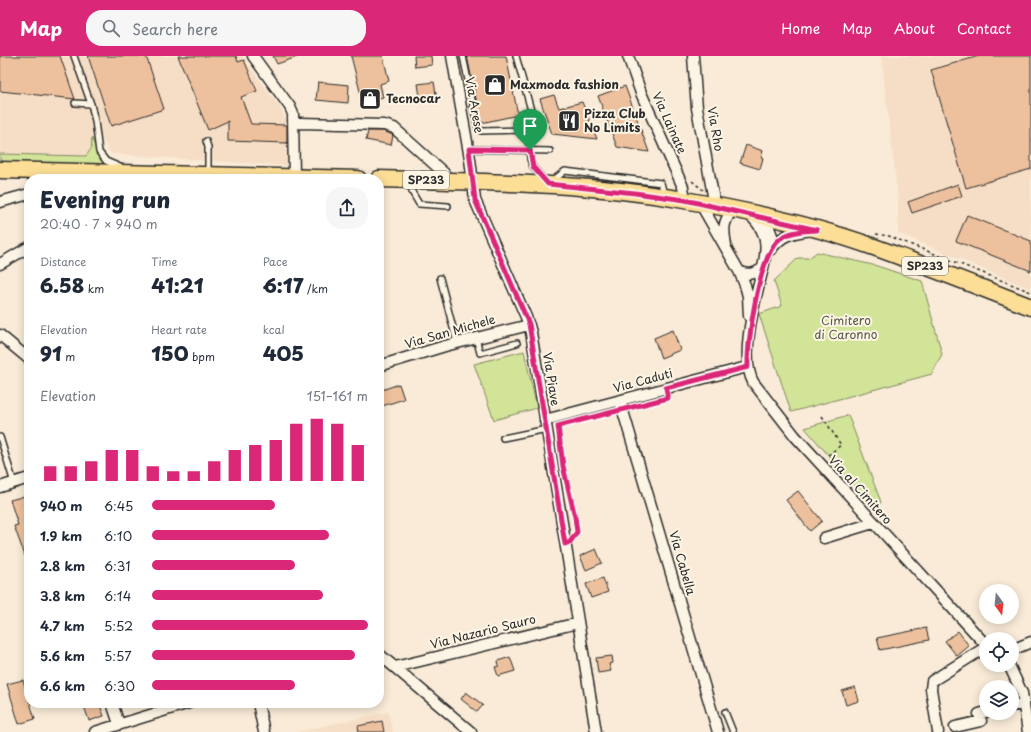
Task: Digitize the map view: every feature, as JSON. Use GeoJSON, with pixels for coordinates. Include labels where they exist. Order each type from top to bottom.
{"type":"FeatureCollection","features":[{"type":"Feature","properties":{"kind":"main road"},"geometry":{"type":"LineString","coordinates":[[0,170],[169,174]]}},
{"type":"Feature","properties":{"kind":"main road","name":"SP233"},"geometry":{"type":"LineString","coordinates":[[384,180],[548,184],[709,202],[873,246],[1031,307]]}},
{"type":"Feature","properties":{"kind":"street"},"geometry":{"type":"LineString","coordinates":[[253,56],[290,107],[294,124],[294,174]]}},
{"type":"Feature","properties":{"kind":"street","name":"Via Arese"},"geometry":{"type":"LineString","coordinates":[[452,56],[469,149],[472,182]]}},
{"type":"Feature","properties":{"kind":"street","name":"Via Lainate"},"geometry":{"type":"LineString","coordinates":[[628,56],[641,92],[683,187],[685,200]]}},
{"type":"Feature","properties":{"kind":"street","name":"Via Rho"},"geometry":{"type":"LineString","coordinates":[[693,56],[697,108],[709,202],[726,249]]}},
{"type":"Feature","properties":{"kind":"street"},"geometry":{"type":"LineString","coordinates":[[294,124],[384,125],[394,128],[444,173],[445,181]]}},
{"type":"Feature","properties":{"kind":"street","name":"Via Piave"},"geometry":{"type":"LineString","coordinates":[[472,182],[475,200],[529,324],[596,732]]}},
{"type":"Feature","properties":{"kind":"street"},"geometry":{"type":"LineString","coordinates":[[0,202],[24,195]]}},
{"type":"Feature","properties":{"kind":"street"},"geometry":{"type":"LineString","coordinates":[[740,211],[763,232],[766,248],[765,264],[750,336],[748,296],[739,271],[726,249],[724,225],[725,220],[740,211]]}},
{"type":"Feature","properties":{"kind":"street"},"geometry":{"type":"LineString","coordinates":[[739,271],[745,274],[755,274],[765,264],[774,241],[765,217]]}},
{"type":"Feature","properties":{"kind":"street"},"geometry":{"type":"LineString","coordinates":[[772,248],[780,238],[793,233],[817,230]]}},
{"type":"Feature","properties":{"kind":"street"},"geometry":{"type":"LineString","coordinates":[[0,264],[24,250]]}},
{"type":"Feature","properties":{"kind":"street","name":"Via San Michele"},"geometry":{"type":"LineString","coordinates":[[384,365],[529,324]]}},
{"type":"Feature","properties":{"kind":"street"},"geometry":{"type":"LineString","coordinates":[[0,334],[24,355]]}},
{"type":"Feature","properties":{"kind":"street","name":"Via al Cimitero"},"geometry":{"type":"LineString","coordinates":[[750,336],[748,367],[753,382],[772,408],[873,523],[979,638]]}},
{"type":"Feature","properties":{"kind":"street","name":"Via Caduti"},"geometry":{"type":"LineString","coordinates":[[546,424],[620,401],[748,367]]}},
{"type":"Feature","properties":{"kind":"street","name":"Via Cabella"},"geometry":{"type":"LineString","coordinates":[[620,401],[718,732]]}},
{"type":"Feature","properties":{"kind":"street"},"geometry":{"type":"LineString","coordinates":[[0,487],[24,480]]}},
{"type":"Feature","properties":{"kind":"street"},"geometry":{"type":"LineString","coordinates":[[824,538],[873,523]]}},
{"type":"Feature","properties":{"kind":"street","name":"Via Nazario Sauro"},"geometry":{"type":"LineString","coordinates":[[395,667],[578,623]]}},
{"type":"Feature","properties":{"kind":"street"},"geometry":{"type":"LineString","coordinates":[[1019,647],[1031,642]]}},
{"type":"Feature","properties":{"kind":"street"},"geometry":{"type":"LineString","coordinates":[[938,732],[931,689],[932,681],[979,651]]}},
{"type":"Feature","properties":{"kind":"street"},"geometry":{"type":"LineString","coordinates":[[384,658],[471,732]]}},
{"type":"Feature","properties":{"kind":"street"},"geometry":{"type":"LineString","coordinates":[[1012,672],[1022,693],[1028,732]]}},
{"type":"Feature","properties":{"kind":"street"},"geometry":{"type":"LineString","coordinates":[[1019,704],[1024,703]]}},
{"type":"Feature","properties":{"kind":"street"},"geometry":{"type":"LineString","coordinates":[[114,708],[120,724]]}},
{"type":"Feature","properties":{"kind":"street"},"geometry":{"type":"LineString","coordinates":[[95,732],[173,708]]}},
{"type":"Feature","properties":{"kind":"street"},"geometry":{"type":"LineString","coordinates":[[259,708],[264,732]]}},
{"type":"Feature","properties":{"kind":"street"},"geometry":{"type":"LineString","coordinates":[[955,727],[981,720]]}},
{"type":"Feature","properties":{"kind":"lane"},"geometry":{"type":"LineString","coordinates":[[74,56],[91,104],[95,121],[97,146],[101,157],[130,173]]}},
{"type":"Feature","properties":{"kind":"lane"},"geometry":{"type":"LineString","coordinates":[[463,56],[478,129],[481,131],[526,130]]}},
{"type":"Feature","properties":{"kind":"lane"},"geometry":{"type":"LineString","coordinates":[[516,56],[532,114],[526,130],[533,167],[548,184]]}},
{"type":"Feature","properties":{"kind":"lane"},"geometry":{"type":"LineString","coordinates":[[75,103],[91,104]]}},
{"type":"Feature","properties":{"kind":"lane"},"geometry":{"type":"LineString","coordinates":[[206,141],[208,147],[208,174]]}},
{"type":"Feature","properties":{"kind":"lane"},"geometry":{"type":"LineString","coordinates":[[469,149],[550,151]]}},
{"type":"Feature","properties":{"kind":"lane"},"geometry":{"type":"LineString","coordinates":[[411,180],[412,192],[419,204],[448,206]]}},
{"type":"Feature","properties":{"kind":"lane"},"geometry":{"type":"LineString","coordinates":[[440,278],[457,343]]}},
{"type":"Feature","properties":{"kind":"lane"},"geometry":{"type":"LineString","coordinates":[[476,338],[480,353],[517,343]]}},
{"type":"Feature","properties":{"kind":"lane"},"geometry":{"type":"LineString","coordinates":[[504,438],[546,424]]}},
{"type":"Feature","properties":{"kind":"lane"},"geometry":{"type":"LineString","coordinates":[[0,436],[14,483]]}},
{"type":"Feature","properties":{"kind":"lane"},"geometry":{"type":"LineString","coordinates":[[725,712],[733,732]]}},
{"type":"Feature","properties":{"kind":"path"},"geometry":{"type":"LineString","coordinates":[[689,178],[704,191],[709,202]]}},
{"type":"Feature","properties":{"kind":"path"},"geometry":{"type":"LineString","coordinates":[[875,234],[889,236],[1031,292]]}},
{"type":"Feature","properties":{"kind":"path"},"geometry":{"type":"LineString","coordinates":[[822,416],[842,445],[824,458]]}},
{"type":"Feature","properties":{"kind":"path"},"geometry":{"type":"LineString","coordinates":[[565,544],[570,542],[577,532],[563,466],[558,426],[566,425]]}},
{"type":"Feature","properties":{"kind":"shaded area"},"geometry":{"type":"Polygon","coordinates":[[[0,56],[242,56],[281,109],[288,125],[288,166],[111,154],[101,137],[92,138],[89,153],[82,157],[0,154],[0,56]]]}},
{"type":"Feature","properties":{"kind":"shaded area"},"geometry":{"type":"Polygon","coordinates":[[[881,56],[1031,56],[1031,289],[898,233],[898,198],[881,56]]]}},
{"type":"Feature","properties":{"kind":"shaded area"},"geometry":{"type":"Polygon","coordinates":[[[388,712],[393,732],[296,732],[388,712]]]}},
{"type":"Feature","properties":{"kind":"green space"},"geometry":{"type":"Polygon","coordinates":[[[92,138],[99,158],[111,167],[0,165],[0,154],[86,156],[91,149],[92,138]]]}},
{"type":"Feature","properties":{"kind":"green space","name":"Cimitero di Caronno"},"geometry":{"type":"Polygon","coordinates":[[[817,252],[877,266],[922,281],[942,354],[932,374],[791,412],[759,314],[782,306],[774,281],[798,258],[809,258],[817,252]]]}},
{"type":"Feature","properties":{"kind":"green space"},"geometry":{"type":"Polygon","coordinates":[[[524,351],[537,408],[494,420],[474,364],[524,351]]]}},
{"type":"Feature","properties":{"kind":"green space"},"geometry":{"type":"Polygon","coordinates":[[[848,415],[881,502],[876,511],[805,428],[848,415]]]}},
{"type":"Feature","properties":{"kind":"building"},"geometry":{"type":"Polygon","coordinates":[[[0,56],[60,56],[75,99],[0,91],[0,56]]]}},
{"type":"Feature","properties":{"kind":"building"},"geometry":{"type":"Polygon","coordinates":[[[88,56],[146,56],[164,109],[111,126],[88,56]]]}},
{"type":"Feature","properties":{"kind":"building"},"geometry":{"type":"Polygon","coordinates":[[[178,56],[236,56],[238,62],[244,60],[257,91],[241,97],[251,124],[287,125],[287,143],[228,141],[228,121],[208,130],[178,56]]]}},
{"type":"Feature","properties":{"kind":"building"},"geometry":{"type":"Polygon","coordinates":[[[273,56],[296,56],[297,57],[277,64],[273,56]]]}},
{"type":"Feature","properties":{"kind":"building"},"geometry":{"type":"Polygon","coordinates":[[[351,56],[383,56],[389,81],[380,84],[383,97],[363,103],[351,56]]]}},
{"type":"Feature","properties":{"kind":"building"},"geometry":{"type":"Polygon","coordinates":[[[414,56],[431,56],[432,65],[415,67],[414,56]]]}},
{"type":"Feature","properties":{"kind":"building"},"geometry":{"type":"Polygon","coordinates":[[[467,56],[506,56],[518,115],[481,123],[467,56]]]}},
{"type":"Feature","properties":{"kind":"building"},"geometry":{"type":"Polygon","coordinates":[[[979,56],[1031,56],[1031,169],[966,188],[931,70],[979,56]]]}},
{"type":"Feature","properties":{"kind":"building"},"geometry":{"type":"Polygon","coordinates":[[[318,82],[349,85],[348,103],[316,100],[318,82]]]}},
{"type":"Feature","properties":{"kind":"building"},"geometry":{"type":"Polygon","coordinates":[[[434,82],[437,100],[421,103],[418,84],[434,82]]]}},
{"type":"Feature","properties":{"kind":"building"},"geometry":{"type":"Polygon","coordinates":[[[625,86],[649,152],[617,147],[598,96],[625,86]]]}},
{"type":"Feature","properties":{"kind":"building","name":"Pizza Club No Limits"},"geometry":{"type":"Polygon","coordinates":[[[554,95],[559,108],[582,102],[597,139],[552,134],[540,99],[554,95]]]}},
{"type":"Feature","properties":{"kind":"building"},"geometry":{"type":"Polygon","coordinates":[[[368,131],[383,131],[391,134],[393,136],[391,145],[366,140],[368,131]]]}},
{"type":"Feature","properties":{"kind":"building"},"geometry":{"type":"Polygon","coordinates":[[[746,145],[763,151],[760,169],[740,163],[746,145]]]}},
{"type":"Feature","properties":{"kind":"building"},"geometry":{"type":"Polygon","coordinates":[[[958,184],[962,196],[912,213],[908,202],[958,184]]]}},
{"type":"Feature","properties":{"kind":"building"},"geometry":{"type":"Polygon","coordinates":[[[967,215],[1031,241],[1031,271],[956,241],[967,215]]]}},
{"type":"Feature","properties":{"kind":"building"},"geometry":{"type":"Polygon","coordinates":[[[673,330],[680,350],[661,358],[654,338],[673,330]]]}},
{"type":"Feature","properties":{"kind":"building"},"geometry":{"type":"Polygon","coordinates":[[[399,384],[404,399],[384,405],[384,389],[399,384]]]}},
{"type":"Feature","properties":{"kind":"building"},"geometry":{"type":"Polygon","coordinates":[[[798,491],[822,521],[810,531],[786,500],[798,491]]]}},
{"type":"Feature","properties":{"kind":"building"},"geometry":{"type":"Polygon","coordinates":[[[24,496],[24,553],[14,526],[18,525],[10,500],[24,496]]]}},
{"type":"Feature","properties":{"kind":"building"},"geometry":{"type":"Polygon","coordinates":[[[596,549],[602,563],[586,570],[580,556],[596,549]]]}},
{"type":"Feature","properties":{"kind":"building"},"geometry":{"type":"Polygon","coordinates":[[[603,578],[608,592],[591,598],[586,584],[603,578]]]}},
{"type":"Feature","properties":{"kind":"building"},"geometry":{"type":"Polygon","coordinates":[[[926,628],[929,640],[880,650],[877,638],[926,628]]]}},
{"type":"Feature","properties":{"kind":"building"},"geometry":{"type":"Polygon","coordinates":[[[958,631],[969,646],[957,656],[945,641],[958,631]]]}},
{"type":"Feature","properties":{"kind":"building"},"geometry":{"type":"Polygon","coordinates":[[[612,656],[613,663],[609,664],[611,671],[598,673],[596,658],[612,656]]]}},
{"type":"Feature","properties":{"kind":"building"},"geometry":{"type":"Polygon","coordinates":[[[510,657],[515,671],[498,676],[495,667],[499,666],[498,661],[510,657]]]}},
{"type":"Feature","properties":{"kind":"building"},"geometry":{"type":"Polygon","coordinates":[[[23,680],[24,708],[32,708],[35,719],[19,724],[7,684],[23,680]]]}},
{"type":"Feature","properties":{"kind":"building"},"geometry":{"type":"Polygon","coordinates":[[[855,687],[859,701],[846,705],[842,691],[855,687]]]}},
{"type":"Feature","properties":{"kind":"building"},"geometry":{"type":"Polygon","coordinates":[[[466,692],[483,705],[477,712],[461,699],[466,692]]]}},
{"type":"Feature","properties":{"kind":"building"},"geometry":{"type":"Polygon","coordinates":[[[85,708],[101,708],[104,716],[89,721],[85,708]]]}},
{"type":"Feature","properties":{"kind":"building"},"geometry":{"type":"Polygon","coordinates":[[[382,721],[384,732],[359,732],[358,726],[382,721]]]}},
{"type":"Feature","properties":{"kind":"place","name":"Maxmoda fashion"},"geometry":{"type":"Point","coordinates":[495,85]}},
{"type":"Feature","properties":{"kind":"place","name":"Tecnocar"},"geometry":{"type":"Point","coordinates":[370,99]}},
{"type":"Feature","properties":{"kind":"place","name":"Pizza Club No Limits"},"geometry":{"type":"Point","coordinates":[569,121]}},
{"type":"Feature","properties":{"kind":"route"},"geometry":{"type":"LineString","coordinates":[[469,149],[530,150],[530,159],[533,167],[538,175],[548,184],[685,200],[817,230],[793,233],[780,238],[766,259],[757,296],[750,336],[747,358],[748,367],[666,388],[668,398],[558,426],[563,466],[577,532],[570,542],[565,544],[529,324],[475,200],[469,149]]}}]}
